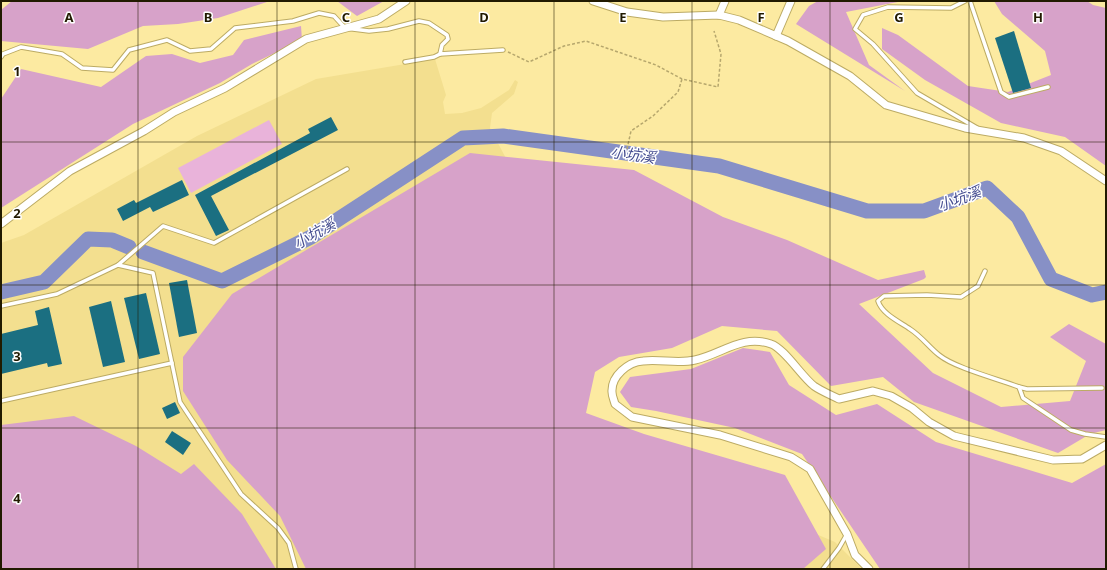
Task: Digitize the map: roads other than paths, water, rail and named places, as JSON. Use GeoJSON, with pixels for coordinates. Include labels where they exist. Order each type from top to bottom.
{"type":"FeatureCollection","features":[{"type":"Feature","properties":{"kind":"street"},"geometry":{"type":"LineString","coordinates":[[1,224],[70,171],[144,131],[174,112],[225,88],[306,38],[379,19],[406,1]]}},
{"type":"Feature","properties":{"kind":"street"},"geometry":{"type":"LineString","coordinates":[[593,1],[628,12],[663,17],[719,15],[755,26],[788,41],[850,76],[886,105],[965,128],[1024,138],[1061,151],[1106,181]]}},
{"type":"Feature","properties":{"kind":"street"},"geometry":{"type":"LineString","coordinates":[[719,15],[725,1]]}},
{"type":"Feature","properties":{"kind":"street"},"geometry":{"type":"LineString","coordinates":[[776,36],[791,1]]}},
{"type":"Feature","properties":{"kind":"street"},"geometry":{"type":"LineString","coordinates":[[869,569],[855,555],[847,534],[810,469],[791,457],[720,435],[632,417],[614,404],[612,392],[614,380],[628,365],[642,361],[682,362],[697,360],[748,340],[773,345],[814,386],[839,399],[873,391],[891,396],[912,408],[929,422],[954,436],[1053,460],[1082,459],[1106,445]]}},
{"type":"Feature","properties":{"kind":"lane"},"geometry":{"type":"LineString","coordinates":[[966,1],[951,8],[888,7],[863,15],[855,29],[873,44],[917,93],[983,132]]}},
{"type":"Feature","properties":{"kind":"lane"},"geometry":{"type":"LineString","coordinates":[[970,1],[1002,92],[1009,97],[1048,87]]}},
{"type":"Feature","properties":{"kind":"lane"},"geometry":{"type":"LineString","coordinates":[[1,58],[2,54],[21,47],[62,54],[82,68],[113,70],[130,50],[167,40],[190,51],[211,49],[235,28],[293,21],[319,13],[334,16],[344,28],[369,31],[388,29],[419,21],[429,23],[447,35],[448,39],[442,45],[440,54]]}},
{"type":"Feature","properties":{"kind":"lane"},"geometry":{"type":"LineString","coordinates":[[405,62],[434,57],[440,54],[502,50]]}},
{"type":"Feature","properties":{"kind":"lane"},"geometry":{"type":"LineString","coordinates":[[1,306],[57,294],[118,265],[162,226],[214,243],[347,169]]}},
{"type":"Feature","properties":{"kind":"lane"},"geometry":{"type":"LineString","coordinates":[[118,265],[153,273],[180,402],[241,494],[282,533],[289,543],[296,569]]}},
{"type":"Feature","properties":{"kind":"lane"},"geometry":{"type":"LineString","coordinates":[[986,271],[978,286],[961,297],[926,295],[884,296],[878,301],[880,306],[886,312],[919,335],[940,356],[967,368],[1027,389],[1102,388]]}},
{"type":"Feature","properties":{"kind":"lane"},"geometry":{"type":"LineString","coordinates":[[1,401],[172,363]]}},
{"type":"Feature","properties":{"kind":"lane"},"geometry":{"type":"LineString","coordinates":[[1019,387],[1023,398],[1071,430],[1106,437]]}},
{"type":"Feature","properties":{"kind":"lane"},"geometry":{"type":"LineString","coordinates":[[823,569],[839,548],[847,534]]}},
{"type":"Feature","properties":{"kind":"waterway","name":"小坑溪"},"geometry":{"type":"LineString","coordinates":[[143,252],[222,281],[311,237],[463,138],[503,136],[719,166],[867,211],[924,211],[987,188],[1018,217],[1051,279],[1092,295],[1106,292]]}},
{"type":"Feature","properties":{"kind":"waterway","name":"小坑溪"},"geometry":{"type":"LineString","coordinates":[[1,292],[44,282],[88,239],[112,240],[129,247]]}}]}
